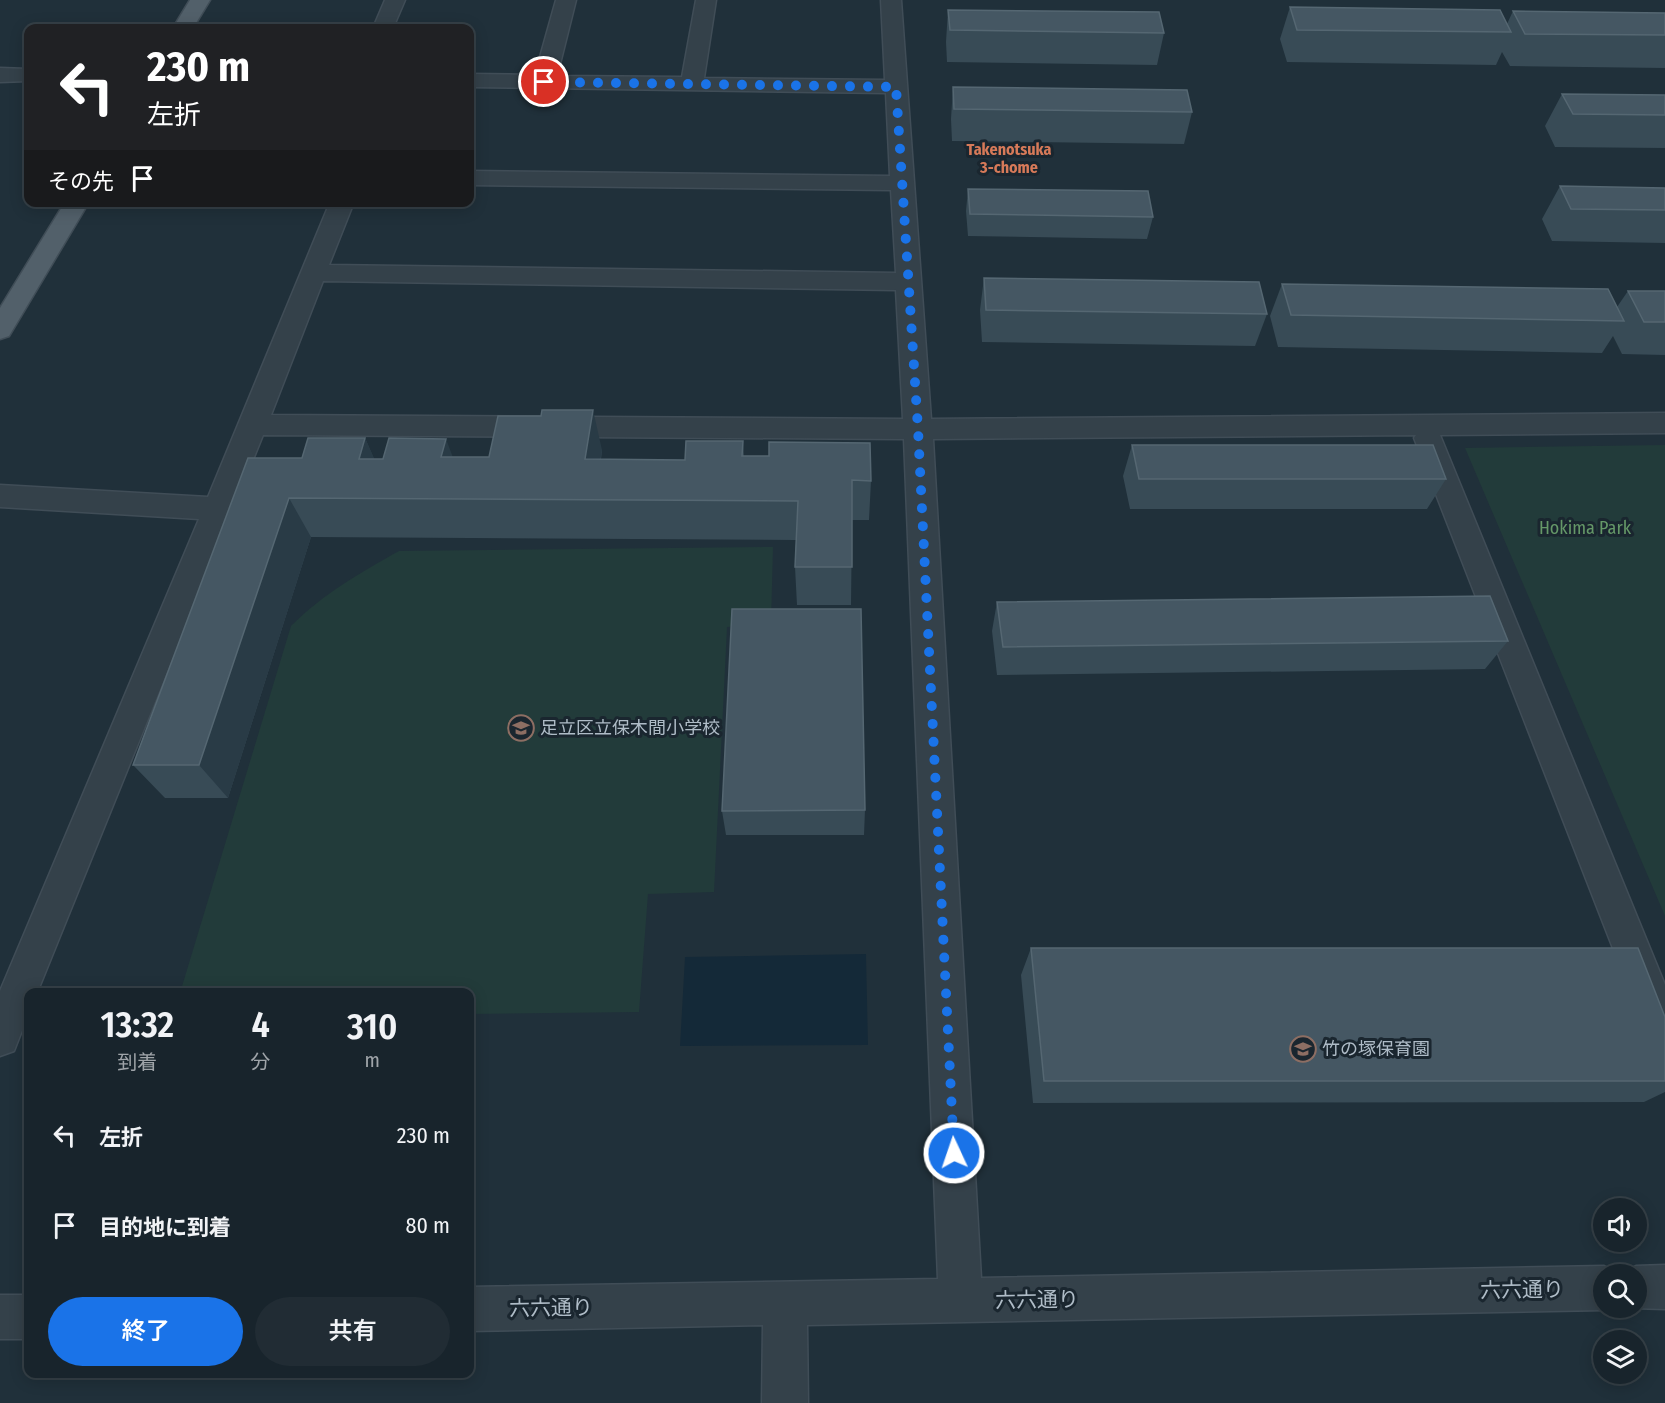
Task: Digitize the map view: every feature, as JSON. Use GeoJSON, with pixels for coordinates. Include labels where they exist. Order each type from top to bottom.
{"type":"FeatureCollection","features":[{"type":"Feature","properties":{"kind":"main road"},"geometry":{"type":"LineString","coordinates":[[185,24],[200,0]]}},
{"type":"Feature","properties":{"kind":"main road"},"geometry":{"type":"LineString","coordinates":[[0,330],[74,207]]}},
{"type":"Feature","properties":{"kind":"street"},"geometry":{"type":"LineString","coordinates":[[385,24],[395,0]]}},
{"type":"Feature","properties":{"kind":"street"},"geometry":{"type":"LineString","coordinates":[[544,82],[566,0]]}},
{"type":"Feature","properties":{"kind":"street"},"geometry":{"type":"LineString","coordinates":[[692,84],[706,0]]}},
{"type":"Feature","properties":{"kind":"street"},"geometry":{"type":"LineString","coordinates":[[891,0],[918,429],[961,1301]]}},
{"type":"Feature","properties":{"kind":"street"},"geometry":{"type":"LineString","coordinates":[[0,75],[24,75]]}},
{"type":"Feature","properties":{"kind":"street"},"geometry":{"type":"LineString","coordinates":[[474,81],[896,87]]}},
{"type":"Feature","properties":{"kind":"street"},"geometry":{"type":"LineString","coordinates":[[474,178],[904,183]]}},
{"type":"Feature","properties":{"kind":"street"},"geometry":{"type":"LineString","coordinates":[[0,1037],[219,509],[340,207]]}},
{"type":"Feature","properties":{"kind":"street"},"geometry":{"type":"LineString","coordinates":[[313,273],[909,282]]}},
{"type":"Feature","properties":{"kind":"street"},"geometry":{"type":"LineString","coordinates":[[253,425],[918,429],[1665,423]]}},
{"type":"Feature","properties":{"kind":"street"},"geometry":{"type":"LineString","coordinates":[[1423,425],[1665,1033]]}},
{"type":"Feature","properties":{"kind":"street"},"geometry":{"type":"LineString","coordinates":[[0,496],[219,509]]}},
{"type":"Feature","properties":{"kind":"street"},"geometry":{"type":"LineString","coordinates":[[1647,1288],[1665,1287]]}},
{"type":"Feature","properties":{"kind":"street","name":"六六通り"},"geometry":{"type":"LineString","coordinates":[[474,1309],[1593,1288]]}},
{"type":"Feature","properties":{"kind":"street"},"geometry":{"type":"LineString","coordinates":[[785,1304],[785,1403]]}},
{"type":"Feature","properties":{"kind":"street"},"geometry":{"type":"LineString","coordinates":[[0,1317],[24,1317]]}},
{"type":"Feature","properties":{"kind":"green space","name":"Hokima Park"},"geometry":{"type":"Polygon","coordinates":[[[1665,445],[1665,916],[1465,448],[1665,445]]]}},
{"type":"Feature","properties":{"kind":"green space"},"geometry":{"type":"Polygon","coordinates":[[[773,547],[771,623],[727,627],[714,892],[648,894],[639,1012],[474,1014],[474,988],[182,988],[291,626],[329,594],[399,551],[773,547]]]}},
{"type":"Feature","properties":{"kind":"water"},"geometry":{"type":"Polygon","coordinates":[[[866,954],[868,1045],[680,1046],[685,957],[866,954]]]}},
{"type":"Feature","properties":{"kind":"building"},"geometry":{"type":"Polygon","coordinates":[[[1290,7],[1500,10],[1511,32],[1297,30],[1290,7]]]}},
{"type":"Feature","properties":{"kind":"building"},"geometry":{"type":"Polygon","coordinates":[[[948,10],[1159,12],[1164,33],[950,30],[948,10]]]}},
{"type":"Feature","properties":{"kind":"building"},"geometry":{"type":"Polygon","coordinates":[[[1513,11],[1665,13],[1665,35],[1525,34],[1513,11]]]}},
{"type":"Feature","properties":{"kind":"building"},"geometry":{"type":"Polygon","coordinates":[[[953,87],[1187,90],[1192,112],[954,109],[953,87]]]}},
{"type":"Feature","properties":{"kind":"building"},"geometry":{"type":"Polygon","coordinates":[[[1562,94],[1665,95],[1665,115],[1573,114],[1562,94]]]}},
{"type":"Feature","properties":{"kind":"building"},"geometry":{"type":"Polygon","coordinates":[[[1560,186],[1665,188],[1665,210],[1571,209],[1560,186]]]}},
{"type":"Feature","properties":{"kind":"building"},"geometry":{"type":"Polygon","coordinates":[[[968,189],[1148,191],[1153,217],[970,214],[968,189]]]}},
{"type":"Feature","properties":{"kind":"building"},"geometry":{"type":"Polygon","coordinates":[[[984,278],[1259,282],[1267,314],[986,310],[984,278]]]}},
{"type":"Feature","properties":{"kind":"building"},"geometry":{"type":"Polygon","coordinates":[[[1282,284],[1608,289],[1624,321],[1291,315],[1282,284]]]}},
{"type":"Feature","properties":{"kind":"building"},"geometry":{"type":"Polygon","coordinates":[[[1628,291],[1665,291],[1665,322],[1644,322],[1628,291]]]}},
{"type":"Feature","properties":{"kind":"building"},"geometry":{"type":"Polygon","coordinates":[[[542,410],[593,410],[585,459],[685,460],[686,441],[743,441],[742,456],[769,456],[769,442],[870,443],[871,481],[852,480],[852,567],[795,567],[798,501],[289,498],[199,765],[133,765],[248,458],[302,458],[308,438],[365,438],[359,459],[383,459],[389,438],[446,439],[441,457],[489,457],[498,416],[541,416],[542,410]]]}},
{"type":"Feature","properties":{"kind":"building"},"geometry":{"type":"Polygon","coordinates":[[[1132,445],[1433,445],[1446,479],[1139,479],[1132,445]]]}},
{"type":"Feature","properties":{"kind":"building"},"geometry":{"type":"Polygon","coordinates":[[[1490,596],[1508,641],[1003,647],[997,602],[1490,596]]]}},
{"type":"Feature","properties":{"kind":"building"},"geometry":{"type":"Polygon","coordinates":[[[732,609],[861,609],[865,810],[722,811],[732,609]]]}},
{"type":"Feature","properties":{"kind":"building"},"geometry":{"type":"Polygon","coordinates":[[[1031,948],[1638,948],[1665,1017],[1665,1081],[1044,1081],[1031,948]]]}},
{"type":"Feature","properties":{"kind":"place","name":"足立区立保木間小学校"},"geometry":{"type":"Point","coordinates":[521,728]}},
{"type":"Feature","properties":{"kind":"place","name":"竹の塚保育園"},"geometry":{"type":"Point","coordinates":[1303,1049]}},
{"type":"Feature","properties":{"kind":"district","name":"Takenotsuka 3-chome"},"geometry":{"type":"Point","coordinates":[1009,158]}},
{"type":"Feature","properties":{"kind":"route"},"geometry":{"type":"LineString","coordinates":[[544,82],[896,87],[904,183],[918,429],[954,1153]]}}]}
